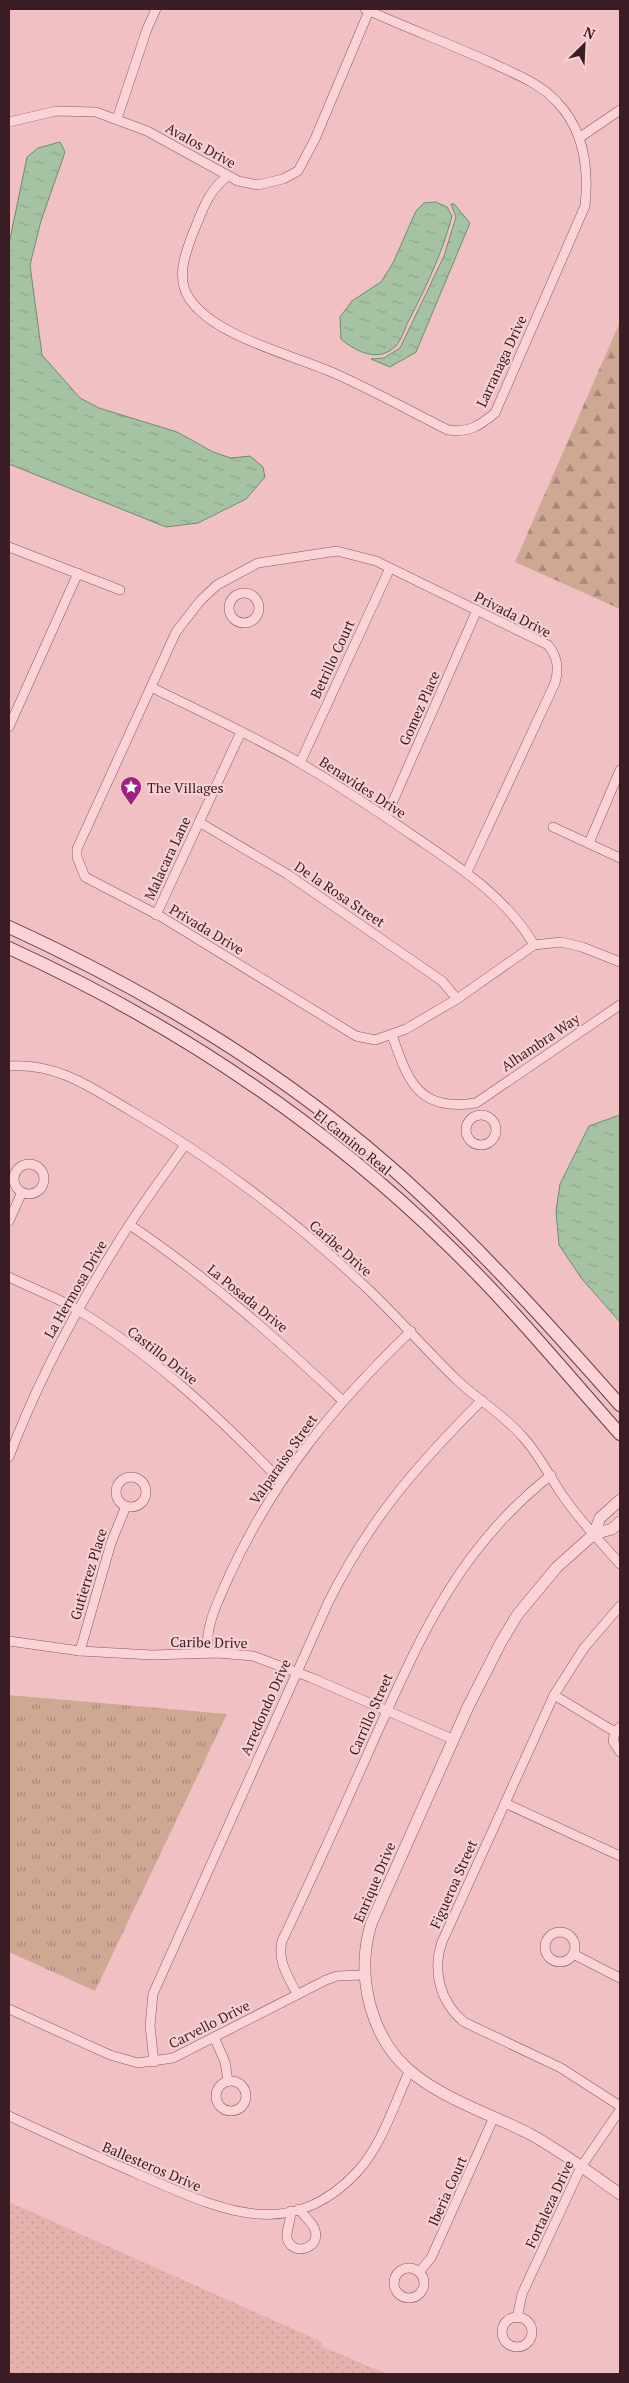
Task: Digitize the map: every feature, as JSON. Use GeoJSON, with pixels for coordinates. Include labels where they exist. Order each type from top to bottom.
{"type":"FeatureCollection","features":[{"type":"Feature","properties":{"kind":"main road","name":"El Camino Real"},"geometry":{"type":"LineString","coordinates":[[9,927],[104,973],[181,1017],[233,1049],[306,1099],[404,1179],[458,1229],[536,1311],[620,1405]]}},
{"type":"Feature","properties":{"kind":"main road","name":"El Camino Real"},"geometry":{"type":"LineString","coordinates":[[9,948],[111,998],[177,1035],[297,1116],[344,1152],[456,1253],[498,1296],[620,1434]]}},
{"type":"Feature","properties":{"kind":"street"},"geometry":{"type":"LineString","coordinates":[[117,120],[147,29],[156,9]]}},
{"type":"Feature","properties":{"kind":"street","name":"Avalos Drive"},"geometry":{"type":"LineString","coordinates":[[9,122],[56,111],[96,112],[147,131],[238,181],[258,185],[283,179],[298,171],[315,139],[367,10]]}},
{"type":"Feature","properties":{"kind":"street","name":"Larranaga Drive"},"geometry":{"type":"LineString","coordinates":[[228,176],[207,198],[184,255],[182,281],[189,298],[207,318],[248,340],[335,373],[448,430],[461,432],[474,429],[495,413],[585,206],[586,168],[579,138],[569,118],[557,101],[533,82],[367,10]]}},
{"type":"Feature","properties":{"kind":"street"},"geometry":{"type":"LineString","coordinates":[[579,138],[620,110]]}},
{"type":"Feature","properties":{"kind":"street"},"geometry":{"type":"LineString","coordinates":[[9,547],[120,590]]}},
{"type":"Feature","properties":{"kind":"street","name":"Privada Drive"},"geometry":{"type":"LineString","coordinates":[[467,872],[486,836],[558,674],[557,660],[548,645],[376,561],[337,551],[258,563],[216,585],[184,620],[176,632],[77,849],[77,857],[85,877],[156,915],[356,1036],[375,1040],[392,1035],[457,999],[534,945],[561,942],[582,947],[620,962]]}},
{"type":"Feature","properties":{"kind":"street","name":"Betrillo Court"},"geometry":{"type":"LineString","coordinates":[[300,763],[390,568]]}},
{"type":"Feature","properties":{"kind":"street"},"geometry":{"type":"LineString","coordinates":[[9,727],[78,573]]}},
{"type":"Feature","properties":{"kind":"street"},"geometry":{"type":"LineString","coordinates":[[232,576],[240,594]]}},
{"type":"Feature","properties":{"kind":"street","name":"Gomez Place"},"geometry":{"type":"LineString","coordinates":[[386,817],[477,610]]}},
{"type":"Feature","properties":{"kind":"street","name":"Benavides Drive"},"geometry":{"type":"LineString","coordinates":[[152,687],[300,763],[386,817],[467,872],[499,899],[522,926],[534,945]]}},
{"type":"Feature","properties":{"kind":"street","name":"Malacara Lane"},"geometry":{"type":"LineString","coordinates":[[156,915],[242,732]]}},
{"type":"Feature","properties":{"kind":"street"},"geometry":{"type":"LineString","coordinates":[[589,843],[620,770]]}},
{"type":"Feature","properties":{"kind":"street","name":"De la Rosa Street"},"geometry":{"type":"LineString","coordinates":[[199,822],[287,874],[442,981],[457,999]]}},
{"type":"Feature","properties":{"kind":"street"},"geometry":{"type":"LineString","coordinates":[[554,827],[620,858]]}},
{"type":"Feature","properties":{"kind":"street","name":"Alhambra Way"},"geometry":{"type":"LineString","coordinates":[[476,1103],[620,1005]]}},
{"type":"Feature","properties":{"kind":"street"},"geometry":{"type":"LineString","coordinates":[[392,1035],[409,1080],[418,1090],[435,1100],[446,1103],[459,1105],[476,1103],[477,1115]]}},
{"type":"Feature","properties":{"kind":"street","name":"Caribe Drive"},"geometry":{"type":"LineString","coordinates":[[9,1066],[43,1067],[71,1077],[160,1128],[226,1172],[290,1223],[369,1290],[458,1381],[521,1434],[551,1475],[563,1496],[620,1564]]}},
{"type":"Feature","properties":{"kind":"street","name":"La Hermosa Drive"},"geometry":{"type":"LineString","coordinates":[[9,1457],[26,1412],[78,1310],[130,1225],[185,1145]]}},
{"type":"Feature","properties":{"kind":"street"},"geometry":{"type":"LineString","coordinates":[[9,1220],[22,1192]]}},
{"type":"Feature","properties":{"kind":"street","name":"La Posada Drive"},"geometry":{"type":"LineString","coordinates":[[130,1225],[172,1254],[254,1318],[342,1400]]}},
{"type":"Feature","properties":{"kind":"street","name":"Castillo Drive"},"geometry":{"type":"LineString","coordinates":[[9,1277],[78,1310],[139,1353],[194,1397],[281,1481]]}},
{"type":"Feature","properties":{"kind":"street","name":"Valparaiso Street"},"geometry":{"type":"LineString","coordinates":[[207,1653],[206,1637],[210,1618],[250,1533],[281,1481],[342,1400],[411,1331]]}},
{"type":"Feature","properties":{"kind":"street","name":"Arredondo Drive"},"geometry":{"type":"LineString","coordinates":[[154,2062],[150,2026],[153,1994],[295,1672],[337,1584],[365,1535],[421,1462],[482,1400]]}},
{"type":"Feature","properties":{"kind":"street","name":"Carrillo Street"},"geometry":{"type":"LineString","coordinates":[[297,1994],[282,1966],[280,1956],[282,1941],[414,1651],[452,1583],[480,1545],[515,1505],[551,1475]]}},
{"type":"Feature","properties":{"kind":"street","name":"Enrique Drive"},"geometry":{"type":"LineString","coordinates":[[594,1534],[600,1518],[620,1500]]}},
{"type":"Feature","properties":{"kind":"street","name":"Gutierrez Place"},"geometry":{"type":"LineString","coordinates":[[80,1651],[111,1543],[126,1506]]}},
{"type":"Feature","properties":{"kind":"street","name":"Enrique Drive"},"geometry":{"type":"LineString","coordinates":[[620,1522],[612,1529],[594,1534],[557,1567],[518,1614],[483,1675],[452,1740],[371,1924],[363,1975],[372,2012],[379,2030],[391,2049],[410,2070],[437,2090],[530,2135],[620,2194]]}},
{"type":"Feature","properties":{"kind":"street","name":"Figueroa Street"},"geometry":{"type":"LineString","coordinates":[[620,1606],[584,1648],[554,1695],[442,1942],[438,1962],[440,1987],[450,2008],[464,2022],[566,2071],[620,2108]]}},
{"type":"Feature","properties":{"kind":"street","name":"Caribe Drive"},"geometry":{"type":"LineString","coordinates":[[9,1641],[80,1651],[152,1655],[207,1653],[252,1656],[295,1672],[452,1740]]}},
{"type":"Feature","properties":{"kind":"street"},"geometry":{"type":"LineString","coordinates":[[554,1695],[618,1729],[613,1742],[620,1752]]}},
{"type":"Feature","properties":{"kind":"street"},"geometry":{"type":"LineString","coordinates":[[505,1803],[620,1856]]}},
{"type":"Feature","properties":{"kind":"street"},"geometry":{"type":"LineString","coordinates":[[573,1954],[620,1978]]}},
{"type":"Feature","properties":{"kind":"street","name":"Carvello Drive"},"geometry":{"type":"LineString","coordinates":[[9,2009],[110,2055],[138,2062],[154,2062],[173,2058],[297,1994],[337,1976],[363,1975]]}},
{"type":"Feature","properties":{"kind":"street"},"geometry":{"type":"LineString","coordinates":[[214,2038],[225,2062],[228,2081]]}},
{"type":"Feature","properties":{"kind":"street","name":"Ballesteros Drive"},"geometry":{"type":"LineString","coordinates":[[9,2116],[207,2204],[250,2215],[295,2210],[320,2200],[358,2170],[374,2147],[410,2070]]}},
{"type":"Feature","properties":{"kind":"street","name":"Fortaleza Drive"},"geometry":{"type":"LineString","coordinates":[[517,2318],[522,2294],[581,2167],[620,2108]]}},
{"type":"Feature","properties":{"kind":"street","name":"Iberia Court"},"geometry":{"type":"LineString","coordinates":[[419,2272],[431,2258],[494,2117]]}},
{"type":"Feature","properties":{"kind":"shaded area"},"geometry":{"type":"Polygon","coordinates":[[[9,2202],[322,2342],[321,2346],[387,2374],[9,2374],[9,2202]]]}},
{"type":"Feature","properties":{"kind":"green space"},"geometry":{"type":"Polygon","coordinates":[[[620,322],[620,609],[515,562],[620,322]]]}},
{"type":"Feature","properties":{"kind":"green space"},"geometry":{"type":"Polygon","coordinates":[[[9,1695],[227,1714],[95,1991],[9,1952],[9,1695]]]}},
{"type":"Feature","properties":{"kind":"water"},"geometry":{"type":"Polygon","coordinates":[[[60,142],[65,152],[41,221],[30,265],[42,355],[80,398],[99,408],[177,432],[213,452],[231,458],[250,456],[263,467],[265,477],[246,499],[198,523],[166,527],[9,464],[9,244],[27,157],[38,148],[60,142]]]}},
{"type":"Feature","properties":{"kind":"water"},"geometry":{"type":"Polygon","coordinates":[[[436,202],[447,207],[452,216],[433,270],[400,341],[396,346],[382,354],[368,354],[354,348],[341,339],[340,317],[352,301],[381,282],[393,263],[416,211],[424,203],[436,202]]]}},
{"type":"Feature","properties":{"kind":"water"},"geometry":{"type":"Polygon","coordinates":[[[451,204],[454,204],[470,223],[416,352],[390,367],[371,359],[384,358],[400,348],[444,256],[456,217],[451,204]]]}},
{"type":"Feature","properties":{"kind":"water"},"geometry":{"type":"Polygon","coordinates":[[[620,1115],[620,1322],[582,1279],[559,1245],[556,1211],[560,1184],[589,1126],[620,1115]]]}},
{"type":"Feature","properties":{"kind":"place","name":"The Villages"},"geometry":{"type":"Point","coordinates":[131,806]}}]}
